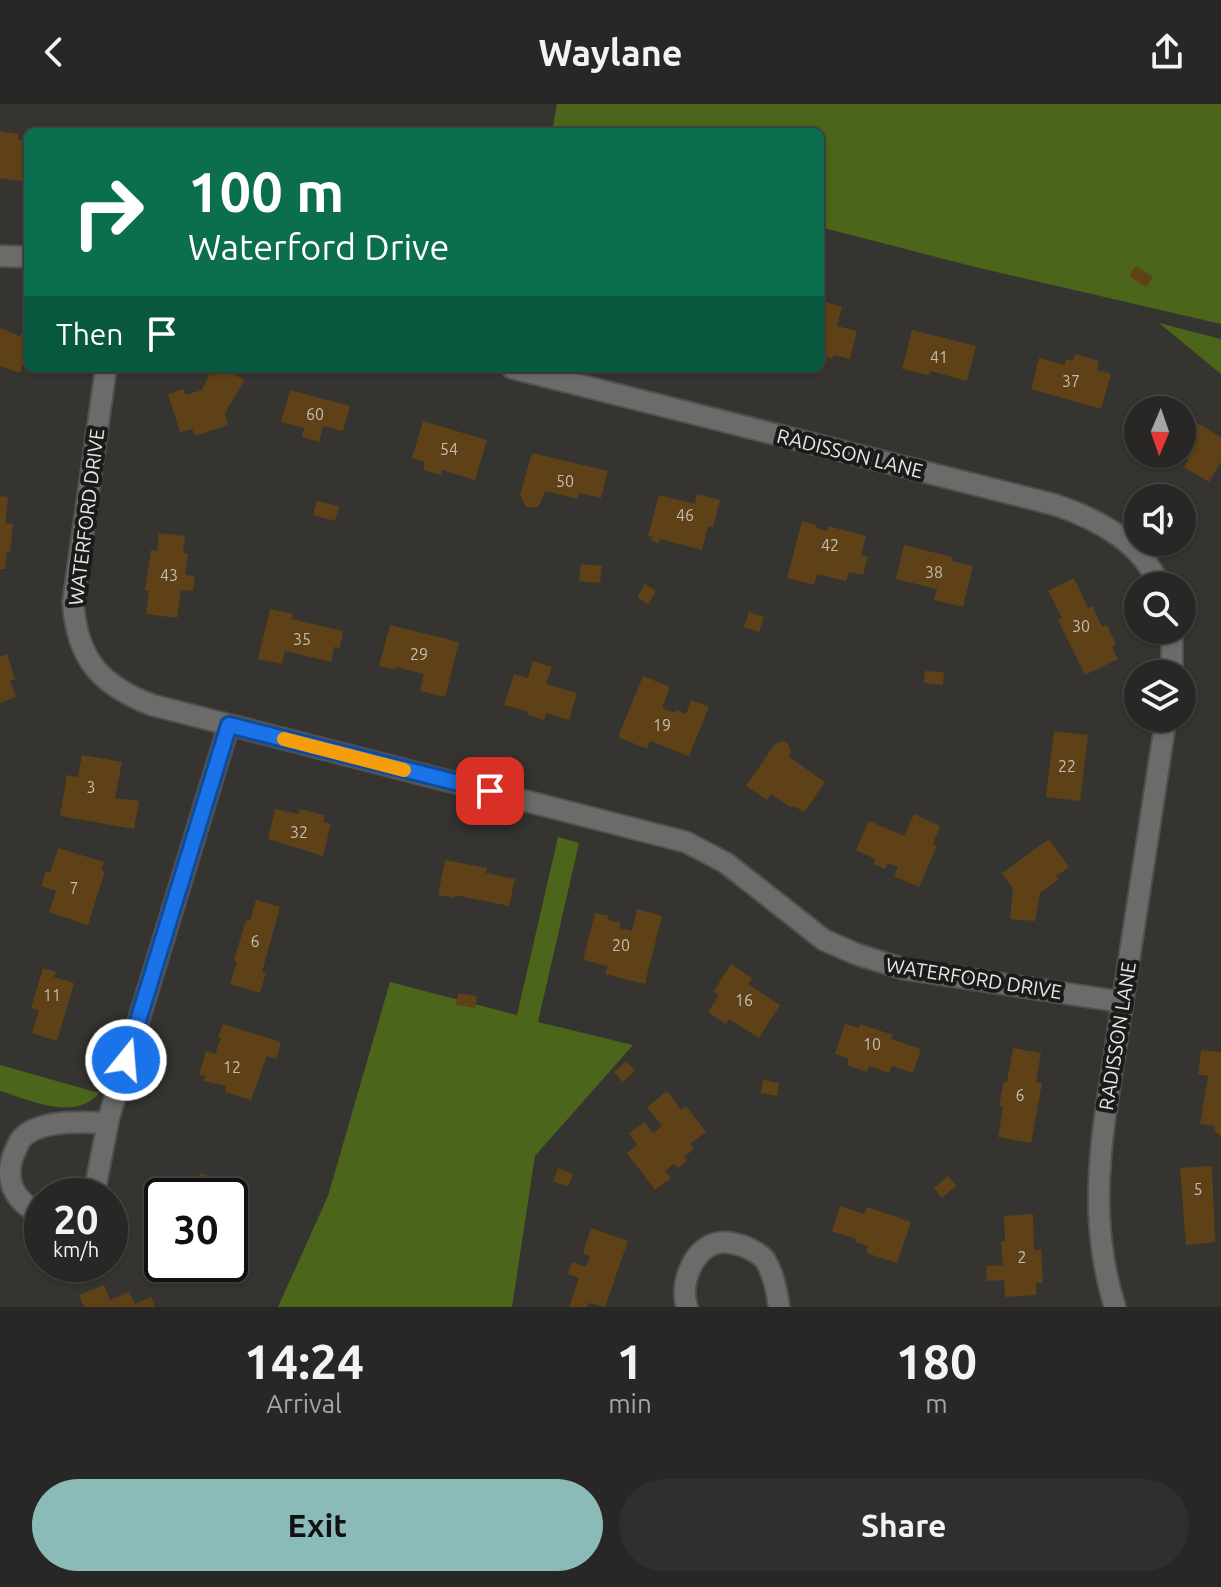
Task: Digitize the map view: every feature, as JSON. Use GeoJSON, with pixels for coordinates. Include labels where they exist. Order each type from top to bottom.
{"type":"FeatureCollection","features":[{"type":"Feature","properties":{"kind":"street"},"geometry":{"type":"LineString","coordinates":[[0,256],[24,257]]}},
{"type":"Feature","properties":{"kind":"street","name":"WATERFORD DRIVE"},"geometry":{"type":"LineString","coordinates":[[105,372],[73,602],[74,626],[81,646],[108,683],[128,696],[152,705],[686,842],[735,869],[824,940],[872,960],[904,969],[1123,1002]]}},
{"type":"Feature","properties":{"kind":"street","name":"RADISSON LANE"},"geometry":{"type":"LineString","coordinates":[[528,372],[1091,517],[1118,535],[1141,556],[1151,572]]}},
{"type":"Feature","properties":{"kind":"street"},"geometry":{"type":"LineString","coordinates":[[97,1178],[107,1123],[229,725]]}},
{"type":"Feature","properties":{"kind":"street","name":"RADISSON LANE"},"geometry":{"type":"LineString","coordinates":[[1115,1307],[1101,1248],[1097,1184],[1164,732]]}},
{"type":"Feature","properties":{"kind":"street"},"geometry":{"type":"LineString","coordinates":[[24,1203],[10,1185],[11,1160],[22,1138],[37,1130],[69,1121],[107,1123]]}},
{"type":"Feature","properties":{"kind":"street"},"geometry":{"type":"LineString","coordinates":[[687,1307],[683,1295],[686,1278],[694,1261],[713,1244],[739,1244],[763,1256],[774,1280],[779,1307]]}},
{"type":"Feature","properties":{"kind":"green space"},"geometry":{"type":"Polygon","coordinates":[[[557,104],[1221,104],[1221,324],[824,228],[824,128],[553,128],[557,104]]]}},
{"type":"Feature","properties":{"kind":"green space"},"geometry":{"type":"Polygon","coordinates":[[[1159,323],[1221,339],[1221,374],[1159,323]]]}},
{"type":"Feature","properties":{"kind":"green space"},"geometry":{"type":"Polygon","coordinates":[[[558,837],[579,843],[538,1022],[633,1045],[535,1156],[512,1307],[278,1307],[328,1196],[390,982],[517,1015],[558,837]]]}},
{"type":"Feature","properties":{"kind":"green space"},"geometry":{"type":"Polygon","coordinates":[[[0,1065],[99,1093],[78,1106],[38,1103],[0,1091],[0,1065]]]}},
{"type":"Feature","properties":{"kind":"building"},"geometry":{"type":"Polygon","coordinates":[[[0,131],[19,134],[18,139],[24,140],[24,181],[0,178],[0,131]]]}},
{"type":"Feature","properties":{"kind":"building"},"geometry":{"type":"Polygon","coordinates":[[[1136,266],[1153,277],[1146,287],[1129,276],[1136,266]]]}},
{"type":"Feature","properties":{"kind":"building"},"geometry":{"type":"Polygon","coordinates":[[[825,302],[842,307],[837,326],[857,331],[850,359],[833,355],[832,359],[826,357],[824,363],[825,302]]]}},
{"type":"Feature","properties":{"kind":"building"},"geometry":{"type":"Polygon","coordinates":[[[24,327],[24,361],[20,373],[0,366],[0,328],[20,336],[24,327]]]}},
{"type":"Feature","properties":{"kind":"building"},"geometry":{"type":"Polygon","coordinates":[[[912,330],[976,346],[967,381],[930,371],[929,375],[902,369],[912,330]]]}},
{"type":"Feature","properties":{"kind":"building"},"geometry":{"type":"Polygon","coordinates":[[[1075,354],[1099,361],[1097,370],[1111,374],[1101,409],[1031,389],[1039,358],[1065,365],[1066,359],[1073,361],[1075,354]]]}},
{"type":"Feature","properties":{"kind":"building"},"geometry":{"type":"Polygon","coordinates":[[[210,372],[237,372],[235,375],[245,380],[225,413],[228,425],[195,436],[192,429],[180,432],[168,394],[184,389],[185,395],[202,390],[210,372]]]}},
{"type":"Feature","properties":{"kind":"building"},"geometry":{"type":"Polygon","coordinates":[[[290,390],[350,406],[343,431],[323,426],[319,442],[302,437],[304,428],[281,422],[290,390]]]}},
{"type":"Feature","properties":{"kind":"building"},"geometry":{"type":"Polygon","coordinates":[[[423,421],[487,440],[475,480],[442,470],[441,475],[423,470],[425,462],[412,458],[423,421]]]}},
{"type":"Feature","properties":{"kind":"building"},"geometry":{"type":"Polygon","coordinates":[[[1196,422],[1221,437],[1221,462],[1209,482],[1186,468],[1196,468],[1196,422]]]}},
{"type":"Feature","properties":{"kind":"building"},"geometry":{"type":"Polygon","coordinates":[[[532,453],[608,471],[601,498],[579,493],[578,499],[545,491],[537,507],[526,507],[520,495],[532,453]]]}},
{"type":"Feature","properties":{"kind":"building"},"geometry":{"type":"Polygon","coordinates":[[[697,494],[720,500],[713,527],[708,526],[702,550],[660,539],[659,543],[651,541],[652,537],[648,536],[659,495],[695,504],[697,494]]]}},
{"type":"Feature","properties":{"kind":"building"},"geometry":{"type":"Polygon","coordinates":[[[0,496],[8,497],[5,523],[13,524],[5,569],[0,569],[0,496]]]}},
{"type":"Feature","properties":{"kind":"building"},"geometry":{"type":"Polygon","coordinates":[[[317,501],[339,506],[335,521],[313,515],[317,501]]]}},
{"type":"Feature","properties":{"kind":"building"},"geometry":{"type":"Polygon","coordinates":[[[802,521],[827,531],[828,526],[866,536],[861,555],[868,557],[863,575],[849,572],[846,581],[817,574],[814,585],[787,578],[802,521]]]}},
{"type":"Feature","properties":{"kind":"building"},"geometry":{"type":"Polygon","coordinates":[[[159,533],[185,536],[183,553],[188,554],[185,575],[195,576],[193,591],[181,590],[177,618],[146,614],[149,591],[145,590],[151,550],[157,551],[159,533]]]}},
{"type":"Feature","properties":{"kind":"building"},"geometry":{"type":"Polygon","coordinates":[[[904,545],[952,557],[951,561],[973,566],[963,607],[934,600],[937,589],[896,579],[904,545]]]}},
{"type":"Feature","properties":{"kind":"building"},"geometry":{"type":"Polygon","coordinates":[[[581,564],[602,566],[600,583],[579,581],[581,564]]]}},
{"type":"Feature","properties":{"kind":"building"},"geometry":{"type":"Polygon","coordinates":[[[1074,578],[1088,608],[1092,606],[1102,627],[1107,625],[1116,645],[1112,647],[1118,659],[1085,675],[1058,620],[1062,618],[1048,591],[1074,578]]]}},
{"type":"Feature","properties":{"kind":"building"},"geometry":{"type":"Polygon","coordinates":[[[645,584],[656,591],[648,604],[637,597],[645,584]]]}},
{"type":"Feature","properties":{"kind":"building"},"geometry":{"type":"Polygon","coordinates":[[[270,609],[293,614],[292,619],[343,631],[340,648],[334,647],[331,662],[285,651],[282,664],[258,659],[270,609]]]}},
{"type":"Feature","properties":{"kind":"building"},"geometry":{"type":"Polygon","coordinates":[[[749,612],[764,617],[759,632],[744,627],[749,612]]]}},
{"type":"Feature","properties":{"kind":"building"},"geometry":{"type":"Polygon","coordinates":[[[390,625],[459,642],[445,697],[420,691],[424,674],[379,666],[390,625]]]}},
{"type":"Feature","properties":{"kind":"building"},"geometry":{"type":"Polygon","coordinates":[[[7,654],[15,679],[10,681],[16,697],[0,703],[0,657],[7,654]]]}},
{"type":"Feature","properties":{"kind":"building"},"geometry":{"type":"Polygon","coordinates":[[[533,661],[552,667],[546,684],[577,693],[569,720],[546,713],[544,720],[504,705],[514,674],[528,678],[533,661]]]}},
{"type":"Feature","properties":{"kind":"building"},"geometry":{"type":"Polygon","coordinates":[[[925,671],[944,672],[943,685],[924,683],[925,671]]]}},
{"type":"Feature","properties":{"kind":"building"},"geometry":{"type":"Polygon","coordinates":[[[643,676],[670,687],[662,708],[686,714],[691,700],[709,707],[689,756],[650,741],[647,749],[618,737],[643,676]]]}},
{"type":"Feature","properties":{"kind":"building"},"geometry":{"type":"Polygon","coordinates":[[[1054,731],[1088,735],[1080,801],[1046,797],[1054,731]]]}},
{"type":"Feature","properties":{"kind":"building"},"geometry":{"type":"Polygon","coordinates":[[[783,741],[789,745],[791,753],[788,756],[825,782],[804,812],[771,794],[767,800],[746,786],[775,744],[783,741]]]}},
{"type":"Feature","properties":{"kind":"building"},"geometry":{"type":"Polygon","coordinates":[[[82,755],[122,762],[115,798],[139,801],[134,829],[60,816],[67,775],[78,777],[82,755]]]}},
{"type":"Feature","properties":{"kind":"building"},"geometry":{"type":"Polygon","coordinates":[[[275,809],[298,814],[300,809],[325,815],[323,822],[331,824],[323,856],[268,839],[275,809]]]}},
{"type":"Feature","properties":{"kind":"building"},"geometry":{"type":"Polygon","coordinates":[[[914,814],[940,826],[933,844],[937,846],[919,887],[894,876],[898,867],[888,863],[885,869],[873,864],[875,859],[856,850],[869,821],[904,836],[914,814]]]}},
{"type":"Feature","properties":{"kind":"building"},"geometry":{"type":"Polygon","coordinates":[[[1049,839],[1069,867],[1040,893],[1035,921],[1010,919],[1013,888],[1002,873],[1049,839]]]}},
{"type":"Feature","properties":{"kind":"building"},"geometry":{"type":"Polygon","coordinates":[[[58,848],[104,862],[101,870],[105,871],[88,925],[49,912],[56,891],[41,886],[46,871],[50,873],[58,848]]]}},
{"type":"Feature","properties":{"kind":"building"},"geometry":{"type":"Polygon","coordinates":[[[445,860],[487,868],[486,873],[515,879],[509,906],[455,895],[454,898],[438,895],[445,860]]]}},
{"type":"Feature","properties":{"kind":"building"},"geometry":{"type":"Polygon","coordinates":[[[256,900],[280,907],[262,972],[266,973],[260,993],[230,984],[246,920],[250,921],[256,900]]]}},
{"type":"Feature","properties":{"kind":"building"},"geometry":{"type":"Polygon","coordinates":[[[637,909],[662,916],[645,984],[605,974],[608,966],[583,960],[595,913],[609,916],[608,920],[621,923],[619,928],[632,931],[637,909]]]}},
{"type":"Feature","properties":{"kind":"building"},"geometry":{"type":"Polygon","coordinates":[[[731,964],[752,978],[748,984],[780,1005],[759,1038],[729,1019],[726,1024],[708,1012],[719,995],[713,992],[731,964]]]}},
{"type":"Feature","properties":{"kind":"building"},"geometry":{"type":"Polygon","coordinates":[[[43,968],[56,972],[54,977],[74,983],[57,1041],[32,1033],[39,1010],[31,1008],[43,968]]]}},
{"type":"Feature","properties":{"kind":"building"},"geometry":{"type":"Polygon","coordinates":[[[458,993],[477,996],[475,1008],[456,1005],[458,993]]]}},
{"type":"Feature","properties":{"kind":"building"},"geometry":{"type":"Polygon","coordinates":[[[223,1024],[281,1042],[276,1059],[267,1056],[251,1100],[225,1092],[226,1086],[204,1081],[205,1076],[199,1075],[206,1051],[215,1054],[223,1024]]]}},
{"type":"Feature","properties":{"kind":"building"},"geometry":{"type":"Polygon","coordinates":[[[845,1024],[859,1028],[860,1024],[921,1049],[913,1073],[892,1066],[889,1073],[869,1066],[867,1072],[847,1065],[849,1059],[835,1054],[845,1024]]]}},
{"type":"Feature","properties":{"kind":"building"},"geometry":{"type":"Polygon","coordinates":[[[1013,1048],[1041,1053],[1036,1082],[1042,1083],[1031,1143],[998,1137],[1003,1107],[999,1106],[1013,1048]]]}},
{"type":"Feature","properties":{"kind":"building"},"geometry":{"type":"Polygon","coordinates":[[[1201,1050],[1221,1052],[1221,1136],[1214,1131],[1215,1126],[1200,1124],[1208,1076],[1198,1074],[1201,1050]]]}},
{"type":"Feature","properties":{"kind":"building"},"geometry":{"type":"Polygon","coordinates":[[[626,1061],[635,1071],[623,1082],[614,1072],[626,1061]]]}},
{"type":"Feature","properties":{"kind":"building"},"geometry":{"type":"Polygon","coordinates":[[[763,1080],[779,1083],[777,1096],[761,1093],[763,1080]]]}},
{"type":"Feature","properties":{"kind":"building"},"geometry":{"type":"Polygon","coordinates":[[[667,1091],[681,1110],[686,1106],[706,1132],[690,1144],[694,1149],[684,1157],[687,1161],[678,1168],[674,1164],[665,1171],[671,1178],[655,1190],[627,1153],[637,1145],[629,1133],[645,1122],[653,1133],[662,1126],[647,1107],[667,1091]]]}},
{"type":"Feature","properties":{"kind":"building"},"geometry":{"type":"Polygon","coordinates":[[[1212,1166],[1215,1242],[1186,1245],[1180,1168],[1212,1166]]]}},
{"type":"Feature","properties":{"kind":"building"},"geometry":{"type":"Polygon","coordinates":[[[558,1168],[573,1174],[568,1187],[553,1181],[558,1168]]]}},
{"type":"Feature","properties":{"kind":"building"},"geometry":{"type":"Polygon","coordinates":[[[200,1173],[216,1178],[198,1178],[200,1173]]]}},
{"type":"Feature","properties":{"kind":"building"},"geometry":{"type":"Polygon","coordinates":[[[948,1176],[956,1186],[942,1198],[934,1188],[948,1176]]]}},
{"type":"Feature","properties":{"kind":"building"},"geometry":{"type":"Polygon","coordinates":[[[840,1206],[864,1214],[867,1207],[911,1222],[897,1263],[866,1253],[868,1246],[832,1231],[840,1206]]]}},
{"type":"Feature","properties":{"kind":"building"},"geometry":{"type":"Polygon","coordinates":[[[1033,1214],[1034,1250],[1041,1250],[1043,1283],[1036,1283],[1036,1295],[1005,1297],[1004,1280],[987,1281],[986,1266],[1003,1265],[1001,1242],[1005,1241],[1004,1216],[1033,1214]]]}},
{"type":"Feature","properties":{"kind":"building"},"geometry":{"type":"Polygon","coordinates":[[[591,1228],[628,1241],[605,1307],[588,1303],[587,1307],[569,1307],[579,1278],[568,1274],[572,1262],[586,1267],[590,1256],[583,1253],[591,1228]]]}},
{"type":"Feature","properties":{"kind":"building"},"geometry":{"type":"Polygon","coordinates":[[[104,1285],[110,1300],[129,1292],[135,1304],[151,1297],[155,1307],[84,1307],[79,1295],[104,1285]]]}},
{"type":"Feature","properties":{"kind":"slow traffic"},"geometry":{"type":"LineString","coordinates":[[284,739],[404,770]]}},
{"type":"Feature","properties":{"kind":"route"},"geometry":{"type":"LineString","coordinates":[[126,1060],[229,725],[490,791]]}}]}
